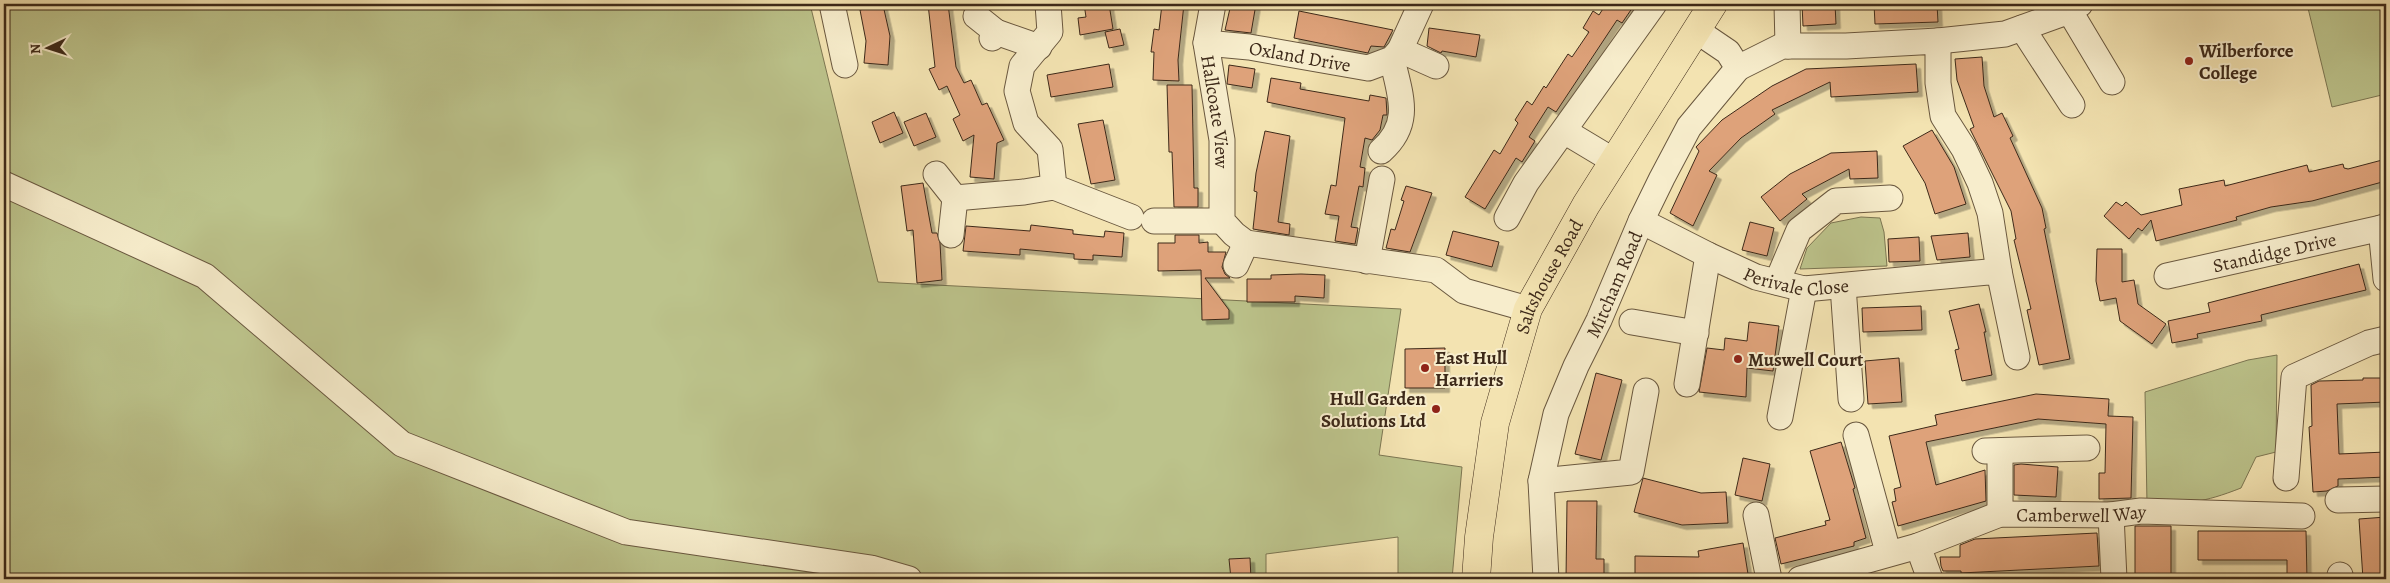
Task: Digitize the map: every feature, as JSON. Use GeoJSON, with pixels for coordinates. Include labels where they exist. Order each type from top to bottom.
{"type":"FeatureCollection","features":[{"type":"Feature","properties":{"kind":"main road","name":"Saltshouse Road"},"geometry":{"type":"LineString","coordinates":[[1476,579],[1479,537],[1495,423],[1528,309],[1586,205],[1713,4]]}},
{"type":"Feature","properties":{"kind":"street"},"geometry":{"type":"LineString","coordinates":[[832,4],[845,65]]}},
{"type":"Feature","properties":{"kind":"street"},"geometry":{"type":"LineString","coordinates":[[1048,4],[1050,32],[1022,66],[1017,91],[1026,123],[1050,149],[1054,187]]}},
{"type":"Feature","properties":{"kind":"street","name":"Hallcoate View"},"geometry":{"type":"LineString","coordinates":[[1213,4],[1206,43],[1222,140],[1222,221]]}},
{"type":"Feature","properties":{"kind":"street"},"geometry":{"type":"LineString","coordinates":[[1381,151],[1394,139],[1403,109],[1396,54],[1421,4]]}},
{"type":"Feature","properties":{"kind":"street"},"geometry":{"type":"LineString","coordinates":[[1508,218],[1526,183],[1654,4]]}},
{"type":"Feature","properties":{"kind":"street"},"geometry":{"type":"LineString","coordinates":[[1787,4],[1788,46]]}},
{"type":"Feature","properties":{"kind":"street"},"geometry":{"type":"LineString","coordinates":[[1697,31],[1728,52],[1738,68],[1782,46],[1846,46],[1938,41],[2004,34],[2075,7],[2112,82]]}},
{"type":"Feature","properties":{"kind":"street"},"geometry":{"type":"LineString","coordinates":[[976,16],[994,35],[1039,47]]}},
{"type":"Feature","properties":{"kind":"street"},"geometry":{"type":"LineString","coordinates":[[2022,28],[2072,105]]}},
{"type":"Feature","properties":{"kind":"street"},"geometry":{"type":"LineString","coordinates":[[1938,41],[1938,83],[1943,116],[1964,150],[1980,183],[1990,213],[1999,271],[2017,356]]}},
{"type":"Feature","properties":{"kind":"street","name":"Oxland Drive"},"geometry":{"type":"LineString","coordinates":[[1206,43],[1249,46],[1368,68],[1396,54]]}},
{"type":"Feature","properties":{"kind":"street"},"geometry":{"type":"LineString","coordinates":[[1396,54],[1436,66]]}},
{"type":"Feature","properties":{"kind":"street","name":"Mitcham Road"},"geometry":{"type":"LineString","coordinates":[[1546,579],[1541,481],[1560,406],[1641,221],[1689,127],[1738,68]]}},
{"type":"Feature","properties":{"kind":"street"},"geometry":{"type":"LineString","coordinates":[[1564,132],[1614,161]]}},
{"type":"Feature","properties":{"kind":"street"},"geometry":{"type":"LineString","coordinates":[[931,170],[955,198],[951,234]]}},
{"type":"Feature","properties":{"kind":"street"},"geometry":{"type":"LineString","coordinates":[[1367,261],[1382,179]]}},
{"type":"Feature","properties":{"kind":"street"},"geometry":{"type":"LineString","coordinates":[[4,184],[205,276],[402,444],[626,532],[871,568],[909,579]]}},
{"type":"Feature","properties":{"kind":"street"},"geometry":{"type":"LineString","coordinates":[[955,198],[1024,192],[1054,187],[1143,219],[1222,221],[1234,234],[1241,254],[1306,250],[1367,261],[1436,270],[1464,291],[1528,309]]}},
{"type":"Feature","properties":{"kind":"street"},"geometry":{"type":"LineString","coordinates":[[1777,282],[1799,230],[1836,201],[1890,198]]}},
{"type":"Feature","properties":{"kind":"street","name":"Perivale Close"},"geometry":{"type":"LineString","coordinates":[[1641,221],[1756,277],[1804,289],[1999,271]]}},
{"type":"Feature","properties":{"kind":"street","name":"Standidge Drive"},"geometry":{"type":"LineString","coordinates":[[2168,276],[2384,227],[2386,279]]}},
{"type":"Feature","properties":{"kind":"street"},"geometry":{"type":"LineString","coordinates":[[1687,384],[1708,255]]}},
{"type":"Feature","properties":{"kind":"street"},"geometry":{"type":"LineString","coordinates":[[1843,286],[1851,399]]}},
{"type":"Feature","properties":{"kind":"street"},"geometry":{"type":"LineString","coordinates":[[1780,417],[1804,289]]}},
{"type":"Feature","properties":{"kind":"street"},"geometry":{"type":"LineString","coordinates":[[1632,322],[1696,333]]}},
{"type":"Feature","properties":{"kind":"street"},"geometry":{"type":"LineString","coordinates":[[2286,478],[2294,377],[2378,341]]}},
{"type":"Feature","properties":{"kind":"street"},"geometry":{"type":"LineString","coordinates":[[1541,481],[1631,472],[1646,390]]}},
{"type":"Feature","properties":{"kind":"street"},"geometry":{"type":"LineString","coordinates":[[1856,435],[1888,552]]}},
{"type":"Feature","properties":{"kind":"street"},"geometry":{"type":"LineString","coordinates":[[2000,514],[1993,451],[2087,448]]}},
{"type":"Feature","properties":{"kind":"street"},"geometry":{"type":"LineString","coordinates":[[2338,500],[2386,499]]}},
{"type":"Feature","properties":{"kind":"street","name":"Camberwell Way"},"geometry":{"type":"LineString","coordinates":[[1800,579],[1888,552],[1918,546],[2000,514],[2111,515],[2252,505],[2302,516]]}},
{"type":"Feature","properties":{"kind":"street"},"geometry":{"type":"LineString","coordinates":[[1756,515],[1769,579]]}},
{"type":"Feature","properties":{"kind":"street"},"geometry":{"type":"LineString","coordinates":[[2111,515],[2114,579]]}},
{"type":"Feature","properties":{"kind":"street"},"geometry":{"type":"LineString","coordinates":[[1918,546],[1930,579]]}},
{"type":"Feature","properties":{"kind":"green space"},"geometry":{"type":"Polygon","coordinates":[[[4,4],[810,4],[878,282],[1401,309],[1379,455],[1462,467],[1452,579],[1398,579],[1398,537],[1266,554],[1266,579],[4,579],[4,4]]]}},
{"type":"Feature","properties":{"kind":"green space"},"geometry":{"type":"Polygon","coordinates":[[[2307,4],[2386,4],[2386,94],[2332,107],[2307,4]]]}},
{"type":"Feature","properties":{"kind":"green space"},"geometry":{"type":"Polygon","coordinates":[[[1861,217],[1880,218],[1884,232],[1887,266],[1800,269],[1807,248],[1831,223],[1861,217]]]}},
{"type":"Feature","properties":{"kind":"green space"},"geometry":{"type":"Polygon","coordinates":[[[2277,355],[2276,452],[2256,457],[2241,488],[2195,502],[2147,504],[2145,392],[2248,360],[2277,355]]]}},
{"type":"Feature","properties":{"kind":"building"},"geometry":{"type":"Polygon","coordinates":[[[928,4],[948,4],[956,67],[964,83],[971,80],[982,105],[987,103],[1004,140],[997,143],[994,179],[970,177],[974,135],[963,141],[953,119],[960,115],[947,86],[939,90],[929,69],[935,67],[928,4]]]}},
{"type":"Feature","properties":{"kind":"building"},"geometry":{"type":"Polygon","coordinates":[[[1084,4],[1109,4],[1113,29],[1080,35],[1078,18],[1086,17],[1084,4]]]}},
{"type":"Feature","properties":{"kind":"building"},"geometry":{"type":"Polygon","coordinates":[[[1162,4],[1184,4],[1178,60],[1179,81],[1153,80],[1154,52],[1151,52],[1154,29],[1159,30],[1162,4]]]}},
{"type":"Feature","properties":{"kind":"building"},"geometry":{"type":"Polygon","coordinates":[[[1231,4],[1256,4],[1251,33],[1225,30],[1231,4]]]}},
{"type":"Feature","properties":{"kind":"building"},"geometry":{"type":"Polygon","coordinates":[[[1606,4],[1635,4],[1622,23],[1617,20],[1556,112],[1548,107],[1529,137],[1535,141],[1522,162],[1516,158],[1485,209],[1465,197],[1494,150],[1500,154],[1518,123],[1515,120],[1527,101],[1532,105],[1544,86],[1546,88],[1568,54],[1572,57],[1589,32],[1583,28],[1593,11],[1599,15],[1606,4]]]}},
{"type":"Feature","properties":{"kind":"building"},"geometry":{"type":"Polygon","coordinates":[[[1802,4],[1835,4],[1836,24],[1803,26],[1802,4]]]}},
{"type":"Feature","properties":{"kind":"building"},"geometry":{"type":"Polygon","coordinates":[[[1874,4],[1937,4],[1938,22],[1875,24],[1874,4]]]}},
{"type":"Feature","properties":{"kind":"building"},"geometry":{"type":"Polygon","coordinates":[[[883,5],[890,36],[888,65],[864,63],[866,41],[860,10],[883,5]]]}},
{"type":"Feature","properties":{"kind":"building"},"geometry":{"type":"Polygon","coordinates":[[[1299,11],[1393,30],[1384,47],[1371,46],[1368,53],[1294,38],[1299,11]]]}},
{"type":"Feature","properties":{"kind":"building"},"geometry":{"type":"Polygon","coordinates":[[[1429,28],[1480,35],[1476,57],[1442,51],[1441,53],[1427,46],[1429,28]]]}},
{"type":"Feature","properties":{"kind":"building"},"geometry":{"type":"Polygon","coordinates":[[[1120,29],[1124,45],[1109,48],[1105,32],[1120,29]]]}},
{"type":"Feature","properties":{"kind":"building"},"geometry":{"type":"Polygon","coordinates":[[[1982,57],[1984,86],[1994,117],[2002,113],[2013,136],[2010,138],[2042,208],[2046,228],[2044,229],[2070,359],[2039,365],[2027,310],[2031,309],[2014,240],[2016,239],[2011,211],[1970,129],[1974,127],[1957,80],[1955,59],[1982,57]]]}},
{"type":"Feature","properties":{"kind":"building"},"geometry":{"type":"Polygon","coordinates":[[[1109,64],[1113,87],[1051,97],[1047,75],[1109,64]]]}},
{"type":"Feature","properties":{"kind":"building"},"geometry":{"type":"Polygon","coordinates":[[[1916,64],[1918,92],[1831,97],[1830,82],[1772,110],[1775,114],[1741,138],[1709,171],[1717,175],[1693,226],[1670,213],[1699,151],[1696,147],[1722,120],[1772,86],[1806,69],[1916,64]]]}},
{"type":"Feature","properties":{"kind":"building"},"geometry":{"type":"Polygon","coordinates":[[[1229,65],[1255,69],[1252,88],[1227,84],[1229,65]]]}},
{"type":"Feature","properties":{"kind":"building"},"geometry":{"type":"Polygon","coordinates":[[[1271,78],[1301,83],[1300,89],[1369,101],[1370,95],[1386,98],[1387,115],[1383,115],[1380,130],[1372,140],[1365,138],[1360,167],[1365,168],[1363,187],[1359,186],[1351,227],[1358,228],[1355,244],[1335,241],[1339,216],[1325,214],[1331,185],[1336,186],[1345,118],[1267,102],[1271,78]]]}},
{"type":"Feature","properties":{"kind":"building"},"geometry":{"type":"Polygon","coordinates":[[[1167,85],[1192,85],[1194,188],[1198,188],[1198,207],[1174,207],[1172,152],[1169,152],[1167,85]]]}},
{"type":"Feature","properties":{"kind":"building"},"geometry":{"type":"Polygon","coordinates":[[[894,112],[903,133],[880,143],[872,122],[894,112]]]}},
{"type":"Feature","properties":{"kind":"building"},"geometry":{"type":"Polygon","coordinates":[[[926,113],[936,137],[914,146],[904,122],[926,113]]]}},
{"type":"Feature","properties":{"kind":"building"},"geometry":{"type":"Polygon","coordinates":[[[1103,120],[1115,180],[1091,184],[1078,124],[1103,120]]]}},
{"type":"Feature","properties":{"kind":"building"},"geometry":{"type":"Polygon","coordinates":[[[1932,130],[1954,167],[1966,204],[1935,214],[1925,183],[1903,146],[1932,130]]]}},
{"type":"Feature","properties":{"kind":"building"},"geometry":{"type":"Polygon","coordinates":[[[1265,131],[1290,136],[1278,222],[1290,224],[1289,235],[1253,229],[1257,192],[1254,191],[1256,173],[1265,131]]]}},
{"type":"Feature","properties":{"kind":"building"},"geometry":{"type":"Polygon","coordinates":[[[1877,151],[1878,178],[1850,179],[1849,169],[1802,194],[1807,199],[1780,221],[1761,197],[1790,174],[1831,153],[1877,151]]]}},
{"type":"Feature","properties":{"kind":"building"},"geometry":{"type":"Polygon","coordinates":[[[2386,159],[2386,181],[2312,201],[2271,207],[2236,217],[2237,220],[2156,241],[2151,220],[2142,231],[2138,228],[2129,239],[2104,216],[2116,202],[2122,206],[2126,202],[2141,215],[2182,205],[2179,189],[2224,180],[2225,186],[2307,165],[2309,172],[2343,164],[2344,168],[2348,169],[2386,159]]]}},
{"type":"Feature","properties":{"kind":"building"},"geometry":{"type":"Polygon","coordinates":[[[923,183],[932,233],[937,233],[940,243],[942,280],[917,283],[913,230],[907,231],[901,186],[923,183]]]}},
{"type":"Feature","properties":{"kind":"building"},"geometry":{"type":"Polygon","coordinates":[[[1406,186],[1432,193],[1410,252],[1386,248],[1391,229],[1395,230],[1404,201],[1401,200],[1406,186]]]}},
{"type":"Feature","properties":{"kind":"building"},"geometry":{"type":"Polygon","coordinates":[[[1750,222],[1774,228],[1767,256],[1742,250],[1750,222]]]}},
{"type":"Feature","properties":{"kind":"building"},"geometry":{"type":"Polygon","coordinates":[[[1031,225],[1073,230],[1073,234],[1104,237],[1105,231],[1124,233],[1122,257],[1093,255],[1093,260],[1074,259],[1074,254],[1020,249],[1020,255],[963,251],[966,226],[1030,231],[1031,225]]]}},
{"type":"Feature","properties":{"kind":"building"},"geometry":{"type":"Polygon","coordinates":[[[1453,231],[1499,242],[1492,267],[1446,255],[1453,231]]]}},
{"type":"Feature","properties":{"kind":"building"},"geometry":{"type":"Polygon","coordinates":[[[1968,233],[1970,257],[1937,260],[1931,236],[1968,233]]]}},
{"type":"Feature","properties":{"kind":"building"},"geometry":{"type":"Polygon","coordinates":[[[1175,235],[1199,235],[1199,243],[1208,242],[1208,252],[1226,252],[1222,267],[1225,274],[1230,278],[1205,278],[1229,310],[1229,319],[1202,320],[1201,270],[1158,271],[1158,243],[1175,243],[1175,235]]]}},
{"type":"Feature","properties":{"kind":"building"},"geometry":{"type":"Polygon","coordinates":[[[1919,237],[1920,261],[1889,262],[1888,239],[1919,237]]]}},
{"type":"Feature","properties":{"kind":"building"},"geometry":{"type":"Polygon","coordinates":[[[2097,249],[2122,249],[2122,282],[2134,280],[2138,304],[2166,324],[2152,344],[2120,321],[2116,298],[2100,301],[2096,281],[2097,249]]]}},
{"type":"Feature","properties":{"kind":"building"},"geometry":{"type":"Polygon","coordinates":[[[2359,264],[2366,290],[2261,315],[2262,321],[2197,334],[2198,338],[2172,343],[2168,321],[2210,312],[2208,303],[2359,264]]]}},
{"type":"Feature","properties":{"kind":"building"},"geometry":{"type":"Polygon","coordinates":[[[1271,275],[1325,275],[1324,298],[1295,296],[1295,302],[1247,302],[1247,279],[1271,279],[1271,275]]]}},
{"type":"Feature","properties":{"kind":"building"},"geometry":{"type":"Polygon","coordinates":[[[1979,304],[1986,332],[1984,332],[1992,375],[1962,381],[1955,350],[1959,349],[1949,311],[1979,304]]]}},
{"type":"Feature","properties":{"kind":"building"},"geometry":{"type":"Polygon","coordinates":[[[1921,306],[1922,330],[1863,332],[1862,308],[1921,306]]]}},
{"type":"Feature","properties":{"kind":"building","name":"Muswell Court"},"geometry":{"type":"Polygon","coordinates":[[[1749,322],[1779,326],[1773,371],[1747,368],[1746,397],[1699,392],[1707,348],[1724,350],[1725,338],[1747,341],[1749,322]]]}},
{"type":"Feature","properties":{"kind":"building","name":"East Hull Harriers"},"geometry":{"type":"Polygon","coordinates":[[[1445,348],[1445,388],[1405,388],[1405,349],[1445,348]]]}},
{"type":"Feature","properties":{"kind":"building"},"geometry":{"type":"Polygon","coordinates":[[[1899,358],[1902,402],[1868,404],[1865,361],[1899,358]]]}},
{"type":"Feature","properties":{"kind":"building"},"geometry":{"type":"Polygon","coordinates":[[[1596,373],[1622,380],[1601,460],[1575,454],[1596,373]]]}},
{"type":"Feature","properties":{"kind":"building"},"geometry":{"type":"Polygon","coordinates":[[[2363,378],[2386,378],[2386,402],[2337,404],[2339,454],[2386,452],[2386,477],[2338,479],[2338,486],[2327,491],[2313,492],[2309,427],[2312,426],[2311,385],[2319,381],[2363,380],[2363,378]]]}},
{"type":"Feature","properties":{"kind":"building"},"geometry":{"type":"Polygon","coordinates":[[[2036,394],[2109,399],[2108,416],[2133,417],[2131,498],[2099,499],[2099,473],[2105,473],[2106,424],[2038,419],[1926,442],[1936,485],[1985,470],[1986,501],[1898,526],[1892,502],[1896,501],[1894,489],[1901,487],[1889,436],[1937,425],[1935,415],[2036,394]]]}},
{"type":"Feature","properties":{"kind":"building"},"geometry":{"type":"Polygon","coordinates":[[[1841,442],[1855,488],[1853,489],[1866,538],[1854,542],[1854,546],[1781,564],[1775,538],[1826,525],[1825,521],[1830,520],[1810,451],[1841,442]]]}},
{"type":"Feature","properties":{"kind":"building"},"geometry":{"type":"Polygon","coordinates":[[[1743,458],[1770,464],[1762,501],[1735,495],[1743,458]]]}},
{"type":"Feature","properties":{"kind":"building"},"geometry":{"type":"Polygon","coordinates":[[[2014,465],[2058,467],[2056,497],[2014,495],[2014,465]]]}},
{"type":"Feature","properties":{"kind":"building"},"geometry":{"type":"Polygon","coordinates":[[[1643,478],[1701,493],[1726,492],[1728,523],[1682,525],[1634,512],[1643,478]]]}},
{"type":"Feature","properties":{"kind":"building"},"geometry":{"type":"Polygon","coordinates":[[[1567,501],[1597,501],[1596,559],[1604,559],[1604,579],[1566,579],[1567,501]]]}},
{"type":"Feature","properties":{"kind":"building"},"geometry":{"type":"Polygon","coordinates":[[[2386,517],[2386,579],[2363,579],[2359,519],[2386,517]]]}},
{"type":"Feature","properties":{"kind":"building"},"geometry":{"type":"Polygon","coordinates":[[[2135,526],[2171,526],[2171,579],[2135,579],[2135,526]]]}},
{"type":"Feature","properties":{"kind":"building"},"geometry":{"type":"Polygon","coordinates":[[[2198,531],[2306,531],[2307,579],[2287,579],[2287,560],[2198,560],[2198,531]]]}},
{"type":"Feature","properties":{"kind":"building"},"geometry":{"type":"Polygon","coordinates":[[[2097,533],[2099,566],[1961,573],[1961,571],[1943,571],[1941,566],[1940,557],[1960,557],[1960,545],[1975,539],[2097,533]]]}},
{"type":"Feature","properties":{"kind":"building"},"geometry":{"type":"Polygon","coordinates":[[[1743,543],[1748,574],[1720,579],[1635,579],[1635,556],[1699,557],[1698,551],[1743,543]]]}},
{"type":"Feature","properties":{"kind":"building"},"geometry":{"type":"Polygon","coordinates":[[[1250,558],[1251,579],[1231,579],[1229,559],[1250,558]]]}},
{"type":"Feature","properties":{"kind":"place","name":"Wilberforce College"},"geometry":{"type":"Point","coordinates":[2189,61]}},
{"type":"Feature","properties":{"kind":"place","name":"Muswell Court"},"geometry":{"type":"Point","coordinates":[1738,359]}},
{"type":"Feature","properties":{"kind":"place","name":"East Hull Harriers"},"geometry":{"type":"Point","coordinates":[1425,368]}},
{"type":"Feature","properties":{"kind":"place","name":"Hull Garden Solutions Ltd"},"geometry":{"type":"Point","coordinates":[1436,409]}}]}
